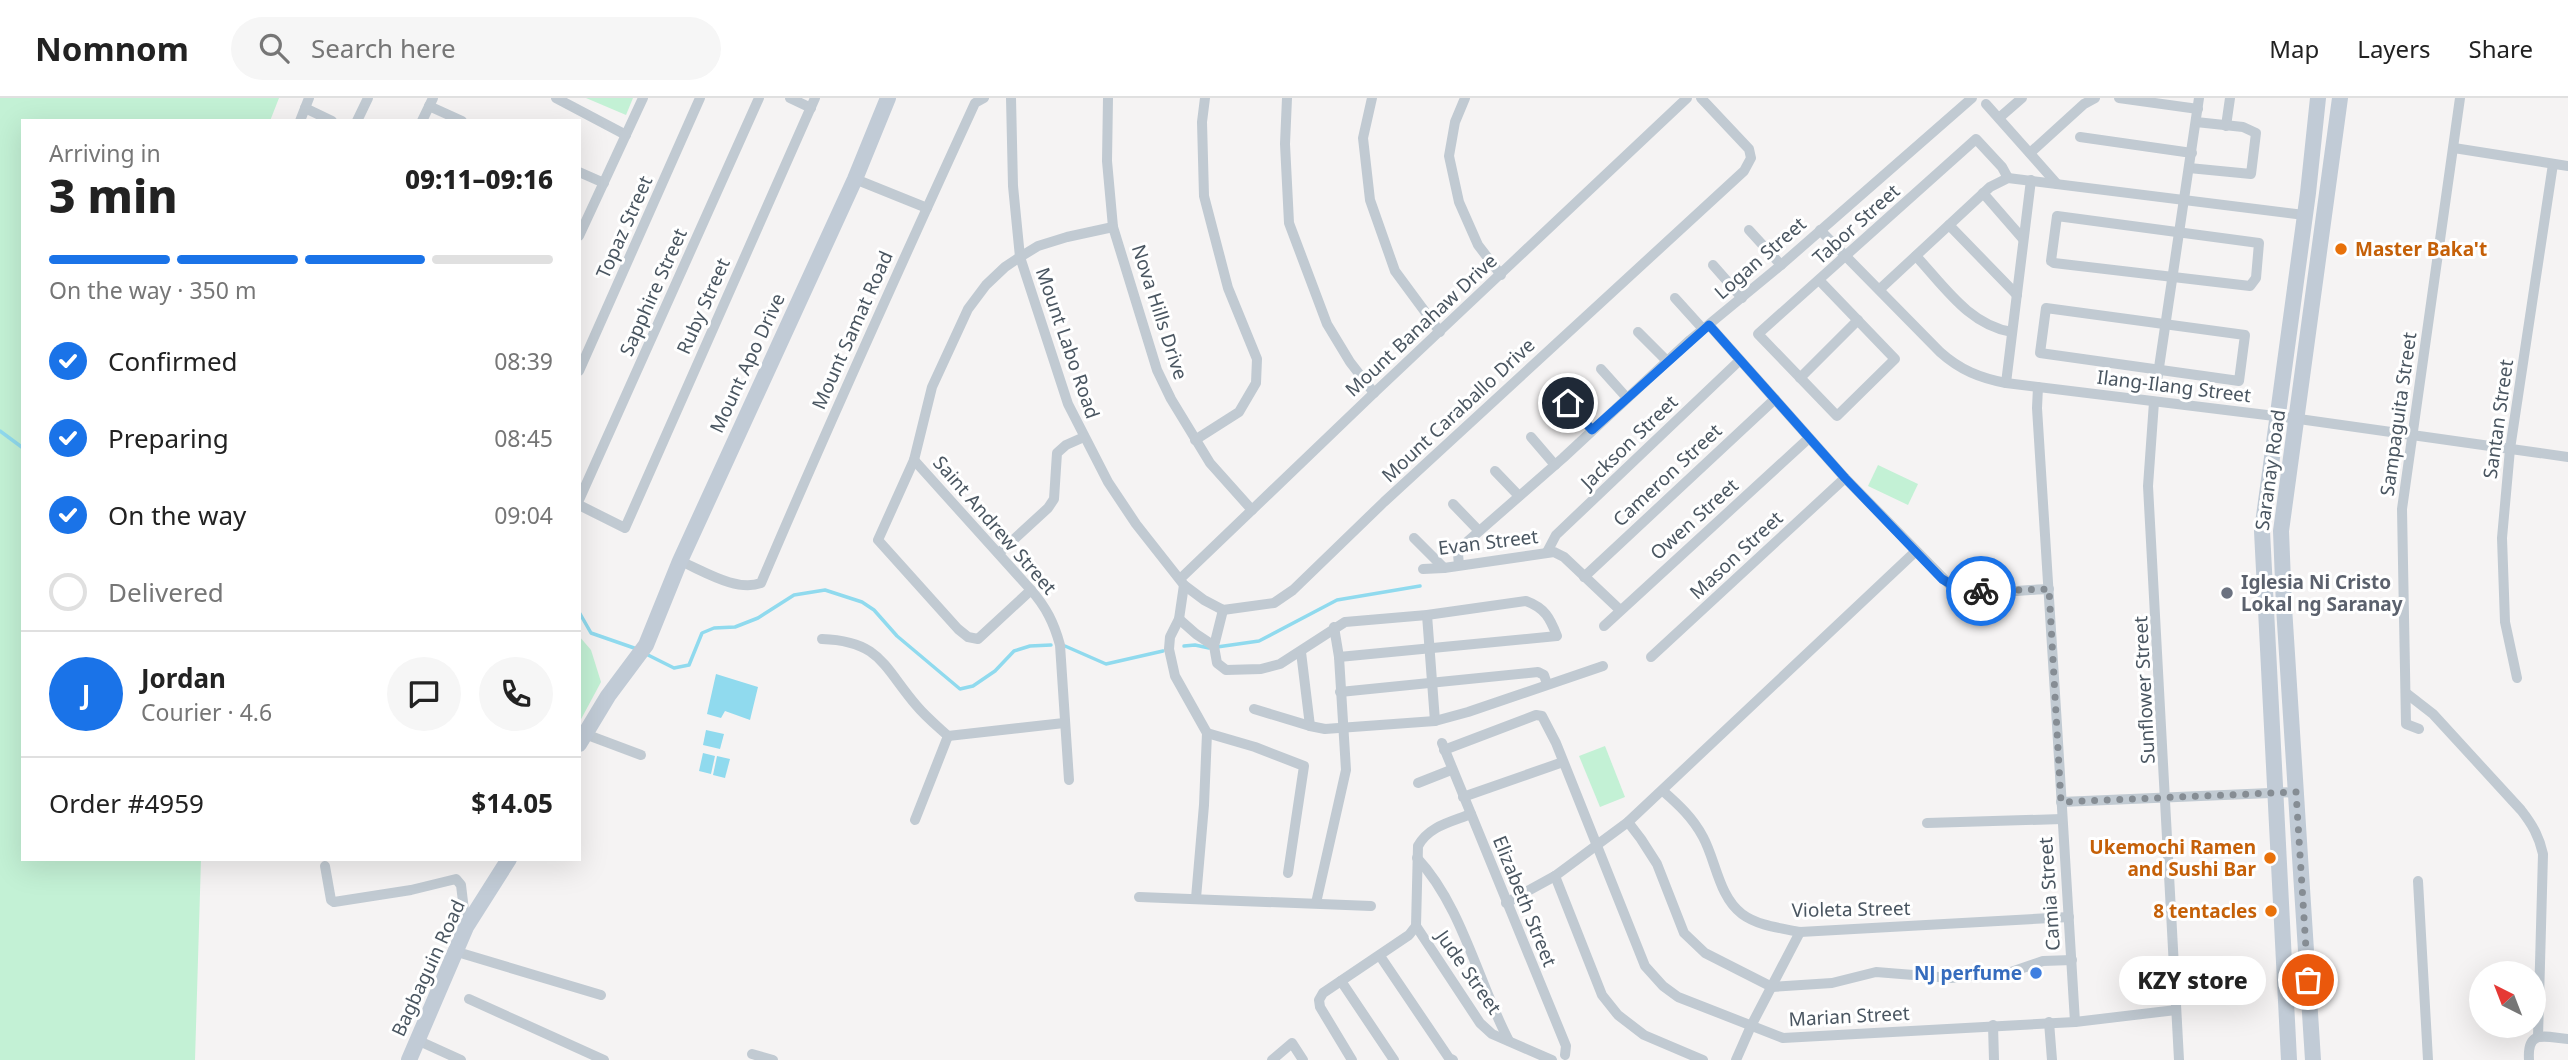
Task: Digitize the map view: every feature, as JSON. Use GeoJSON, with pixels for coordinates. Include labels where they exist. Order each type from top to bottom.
{"type":"FeatureCollection","features":[{"type":"Feature","properties":{"kind":"street"},"geometry":{"type":"LineString","coordinates":[[358,119],[368,98]]}},
{"type":"Feature","properties":{"kind":"street"},"geometry":{"type":"LineString","coordinates":[[556,98],[626,135]]}},
{"type":"Feature","properties":{"kind":"street"},"geometry":{"type":"LineString","coordinates":[[581,232],[643,98]]}},
{"type":"Feature","properties":{"kind":"street","name":"Topaz Street"},"geometry":{"type":"LineString","coordinates":[[581,366],[700,98]]}},
{"type":"Feature","properties":{"kind":"street","name":"Sapphire Street"},"geometry":{"type":"LineString","coordinates":[[581,498],[759,98]]}},
{"type":"Feature","properties":{"kind":"street"},"geometry":{"type":"LineString","coordinates":[[790,98],[813,103]]}},
{"type":"Feature","properties":{"kind":"street","name":"Mount Apo Drive"},"geometry":{"type":"LineString","coordinates":[[582,739],[608,696],[646,645],[680,561],[855,179],[888,98]]}},
{"type":"Feature","properties":{"kind":"street","name":"Mount Samat Road"},"geometry":{"type":"LineString","coordinates":[[680,561],[735,584],[751,587],[761,583],[845,386],[975,103],[984,98]]}},
{"type":"Feature","properties":{"kind":"street","name":"Mount Labo Road"},"geometry":{"type":"LineString","coordinates":[[1011,98],[1013,186],[1020,257],[1068,404],[1108,482],[1136,524],[1182,582]]}},
{"type":"Feature","properties":{"kind":"street","name":"Nova Hills Drive"},"geometry":{"type":"LineString","coordinates":[[1108,98],[1107,161],[1113,227],[1157,370],[1171,399],[1210,463],[1252,510]]}},
{"type":"Feature","properties":{"kind":"street"},"geometry":{"type":"LineString","coordinates":[[1195,440],[1239,412],[1256,383],[1257,359],[1228,288],[1204,197],[1202,122],[1205,98]]}},
{"type":"Feature","properties":{"kind":"street"},"geometry":{"type":"LineString","coordinates":[[1287,98],[1285,144],[1289,223],[1327,324],[1350,362],[1374,393]]}},
{"type":"Feature","properties":{"kind":"street"},"geometry":{"type":"LineString","coordinates":[[1372,98],[1363,138],[1370,200],[1395,271],[1440,332]]}},
{"type":"Feature","properties":{"kind":"street"},"geometry":{"type":"LineString","coordinates":[[1465,98],[1455,122],[1449,156],[1459,202],[1478,245],[1501,275]]}},
{"type":"Feature","properties":{"kind":"street","name":"Mount Banahaw Drive"},"geometry":{"type":"LineString","coordinates":[[1182,582],[1252,510],[1374,393],[1687,98]]}},
{"type":"Feature","properties":{"kind":"street","name":"Mount Caraballo Drive"},"geometry":{"type":"LineString","coordinates":[[1223,610],[1274,603],[1293,590],[1384,502],[1744,171],[1752,158],[1749,149],[1701,98]]}},
{"type":"Feature","properties":{"kind":"street","name":"Logan Street"},"geometry":{"type":"LineString","coordinates":[[1459,565],[1458,554],[1479,531],[1667,361],[1972,98]]}},
{"type":"Feature","properties":{"kind":"street"},"geometry":{"type":"LineString","coordinates":[[1999,118],[2022,98]]}},
{"type":"Feature","properties":{"kind":"street"},"geometry":{"type":"LineString","coordinates":[[2029,153],[2084,104],[2095,98]]}},
{"type":"Feature","properties":{"kind":"street"},"geometry":{"type":"LineString","coordinates":[[2119,98],[2199,103],[2158,375]]}},
{"type":"Feature","properties":{"kind":"street"},"geometry":{"type":"LineString","coordinates":[[2226,126],[2230,98]]}},
{"type":"Feature","properties":{"kind":"street","name":"Saranay Road"},"geometry":{"type":"LineString","coordinates":[[2289,1060],[2262,531],[2318,98]]}},
{"type":"Feature","properties":{"kind":"street","name":"Saranay Road"},"geometry":{"type":"LineString","coordinates":[[2313,1060],[2281,531],[2299,419],[2340,98]]}},
{"type":"Feature","properties":{"kind":"street","name":"Sampaguita Street"},"geometry":{"type":"LineString","coordinates":[[2419,729],[2406,724],[2402,509],[2460,98]]}},
{"type":"Feature","properties":{"kind":"street"},"geometry":{"type":"LineString","coordinates":[[423,119],[431,102],[459,119]]}},
{"type":"Feature","properties":{"kind":"street"},"geometry":{"type":"LineString","coordinates":[[307,103],[329,119]]}},
{"type":"Feature","properties":{"kind":"street","name":"Ruby Street"},"geometry":{"type":"LineString","coordinates":[[581,504],[625,528],[813,103]]}},
{"type":"Feature","properties":{"kind":"street"},"geometry":{"type":"LineString","coordinates":[[1986,104],[2057,184]]}},
{"type":"Feature","properties":{"kind":"street"},"geometry":{"type":"LineString","coordinates":[[2189,168],[2251,174],[2256,133],[2243,127],[2196,122]]}},
{"type":"Feature","properties":{"kind":"street"},"geometry":{"type":"LineString","coordinates":[[2080,137],[2192,153]]}},
{"type":"Feature","properties":{"kind":"street","name":"Tabor Street"},"geometry":{"type":"LineString","coordinates":[[1800,378],[1758,334],[1976,139],[2002,167],[2008,178]]}},
{"type":"Feature","properties":{"kind":"street"},"geometry":{"type":"LineString","coordinates":[[2454,148],[2568,166]]}},
{"type":"Feature","properties":{"kind":"street","name":"Santan Street"},"geometry":{"type":"LineString","coordinates":[[2517,678],[2505,622],[2502,538],[2510,449],[2553,164]]}},
{"type":"Feature","properties":{"kind":"street"},"geometry":{"type":"LineString","coordinates":[[581,173],[604,183]]}},
{"type":"Feature","properties":{"kind":"street"},"geometry":{"type":"LineString","coordinates":[[1880,289],[1983,193],[2008,178],[2304,215]]}},
{"type":"Feature","properties":{"kind":"street"},"geometry":{"type":"LineString","coordinates":[[855,179],[927,208]]}},
{"type":"Feature","properties":{"kind":"street"},"geometry":{"type":"LineString","coordinates":[[2006,383],[2031,180]]}},
{"type":"Feature","properties":{"kind":"street"},"geometry":{"type":"LineString","coordinates":[[1983,193],[2023,239]]}},
{"type":"Feature","properties":{"kind":"street"},"geometry":{"type":"LineString","coordinates":[[2057,216],[2180,233],[2259,243],[2256,278],[2250,286],[2174,279],[2051,261],[2057,216]]}},
{"type":"Feature","properties":{"kind":"street"},"geometry":{"type":"LineString","coordinates":[[1949,225],[2017,295]]}},
{"type":"Feature","properties":{"kind":"street"},"geometry":{"type":"LineString","coordinates":[[1031,590],[978,639],[968,637],[878,540],[914,460],[932,387],[968,309],[986,285],[1005,267],[1038,246],[1067,236],[1113,227]]}},
{"type":"Feature","properties":{"kind":"street"},"geometry":{"type":"LineString","coordinates":[[1749,230],[1781,265]]}},
{"type":"Feature","properties":{"kind":"street","name":"Ilang-Ilang Street"},"geometry":{"type":"LineString","coordinates":[[1820,230],[1948,360],[1976,376],[2006,383],[2278,416],[2568,457]]}},
{"type":"Feature","properties":{"kind":"street"},"geometry":{"type":"LineString","coordinates":[[1916,256],[1976,319],[1993,328],[2012,332]]}},
{"type":"Feature","properties":{"kind":"street"},"geometry":{"type":"LineString","coordinates":[[1713,265],[1742,298]]}},
{"type":"Feature","properties":{"kind":"street"},"geometry":{"type":"LineString","coordinates":[[1819,280],[1858,320],[1895,359],[1837,416],[1800,378],[1858,320]]}},
{"type":"Feature","properties":{"kind":"street"},"geometry":{"type":"LineString","coordinates":[[1675,298],[1739,361],[1845,478],[1942,579],[1959,589],[2049,589]]}},
{"type":"Feature","properties":{"kind":"street"},"geometry":{"type":"LineString","coordinates":[[2046,308],[2245,335],[2239,381],[2158,375],[2040,353],[2046,308]]}},
{"type":"Feature","properties":{"kind":"street"},"geometry":{"type":"LineString","coordinates":[[1638,332],[1667,361]]}},
{"type":"Feature","properties":{"kind":"street","name":"Jackson Street"},"geometry":{"type":"LineString","coordinates":[[1547,552],[1556,535],[1739,361]]}},
{"type":"Feature","properties":{"kind":"street"},"geometry":{"type":"LineString","coordinates":[[1601,369],[1627,398]]}},
{"type":"Feature","properties":{"kind":"street","name":"Camia Street"},"geometry":{"type":"LineString","coordinates":[[2038,387],[2037,408],[2076,1022]]}},
{"type":"Feature","properties":{"kind":"street","name":"Cameron Street"},"geometry":{"type":"LineString","coordinates":[[1584,577],[1775,399]]}},
{"type":"Feature","properties":{"kind":"street","name":"Sunflower Street"},"geometry":{"type":"LineString","coordinates":[[2154,402],[2148,486],[2167,796],[2179,1060]]}},
{"type":"Feature","properties":{"kind":"street"},"geometry":{"type":"LineString","coordinates":[[1568,403],[1592,430]]}},
{"type":"Feature","properties":{"kind":"street"},"geometry":{"type":"LineString","coordinates":[[999,553],[1048,508],[1054,499],[1057,453],[1066,445],[1084,437]]}},
{"type":"Feature","properties":{"kind":"street"},"geometry":{"type":"LineString","coordinates":[[1531,437],[1555,465]]}},
{"type":"Feature","properties":{"kind":"street","name":"Owen Street"},"geometry":{"type":"LineString","coordinates":[[1604,626],[1809,438]]}},
{"type":"Feature","properties":{"kind":"street","name":"Saint Andrew Street"},"geometry":{"type":"LineString","coordinates":[[914,460],[1045,606],[1060,645],[1069,780]]}},
{"type":"Feature","properties":{"kind":"street"},"geometry":{"type":"LineString","coordinates":[[1494,471],[1518,496]]}},
{"type":"Feature","properties":{"kind":"street","name":"Mason Street"},"geometry":{"type":"LineString","coordinates":[[1651,657],[1845,478]]}},
{"type":"Feature","properties":{"kind":"street"},"geometry":{"type":"LineString","coordinates":[[1453,504],[1479,531]]}},
{"type":"Feature","properties":{"kind":"street"},"geometry":{"type":"LineString","coordinates":[[1414,537],[1444,568]]}},
{"type":"Feature","properties":{"kind":"street","name":"Evan Street"},"geometry":{"type":"LineString","coordinates":[[1423,569],[1554,552],[1564,557],[1620,610]]}},
{"type":"Feature","properties":{"kind":"street"},"geometry":{"type":"LineString","coordinates":[[1506,903],[1555,876],[1597,847],[1663,792],[1915,552]]}},
{"type":"Feature","properties":{"kind":"street"},"geometry":{"type":"LineString","coordinates":[[1196,898],[1207,733],[1175,676],[1169,649],[1170,637],[1179,619],[1182,582],[1223,610],[1213,646],[1217,663],[1226,670],[1261,669],[1280,664],[1345,622],[1427,615],[1526,601],[1538,605],[1548,615],[1557,636],[1339,657]]}},
{"type":"Feature","properties":{"kind":"street"},"geometry":{"type":"LineString","coordinates":[[1427,615],[1435,721]]}},
{"type":"Feature","properties":{"kind":"street"},"geometry":{"type":"LineString","coordinates":[[1179,619],[1213,646]]}},
{"type":"Feature","properties":{"kind":"street"},"geometry":{"type":"LineString","coordinates":[[1316,903],[1346,770],[1339,657],[1334,627]]}},
{"type":"Feature","properties":{"kind":"street"},"geometry":{"type":"LineString","coordinates":[[822,639],[857,643],[881,658],[917,706],[948,736]]}},
{"type":"Feature","properties":{"kind":"street"},"geometry":{"type":"LineString","coordinates":[[1301,652],[1310,726]]}},
{"type":"Feature","properties":{"kind":"street"},"geometry":{"type":"LineString","coordinates":[[1254,709],[1310,726],[1343,728],[1435,721],[1603,666]]}},
{"type":"Feature","properties":{"kind":"street"},"geometry":{"type":"LineString","coordinates":[[1340,691],[1538,672],[1544,675],[1547,684]]}},
{"type":"Feature","properties":{"kind":"street"},"geometry":{"type":"LineString","coordinates":[[2406,694],[2442,724],[2527,817],[2539,838],[2543,863],[2540,961]]}},
{"type":"Feature","properties":{"kind":"street","name":"Elizabeth Street"},"geometry":{"type":"LineString","coordinates":[[1542,716],[1536,715],[1443,747],[1566,1046],[1567,1058]]}},
{"type":"Feature","properties":{"kind":"street","name":"Marian Street"},"geometry":{"type":"LineString","coordinates":[[1542,716],[1645,965],[1663,986],[1678,997],[1783,1038],[2076,1022],[2176,1010]]}},
{"type":"Feature","properties":{"kind":"street"},"geometry":{"type":"LineString","coordinates":[[948,736],[1064,723]]}},
{"type":"Feature","properties":{"kind":"street"},"geometry":{"type":"LineString","coordinates":[[1207,733],[1255,747],[1304,766],[1288,873]]}},
{"type":"Feature","properties":{"kind":"street"},"geometry":{"type":"LineString","coordinates":[[915,820],[948,736]]}},
{"type":"Feature","properties":{"kind":"street"},"geometry":{"type":"LineString","coordinates":[[582,739],[641,755]]}},
{"type":"Feature","properties":{"kind":"street"},"geometry":{"type":"LineString","coordinates":[[1463,797],[1563,762]]}},
{"type":"Feature","properties":{"kind":"street"},"geometry":{"type":"LineString","coordinates":[[1418,783],[1451,770]]}},
{"type":"Feature","properties":{"kind":"street","name":"Violeta Street"},"geometry":{"type":"LineString","coordinates":[[1663,792],[1688,813],[1703,837],[1728,899],[1742,914],[1759,923],[1800,932],[2069,918]]}},
{"type":"Feature","properties":{"kind":"street"},"geometry":{"type":"LineString","coordinates":[[2061,802],[2296,792]]}},
{"type":"Feature","properties":{"kind":"street","name":"Jude Street"},"geometry":{"type":"LineString","coordinates":[[1471,814],[1433,829],[1424,836],[1418,846],[1416,926],[1470,1012],[1492,1034],[1552,1060]]}},
{"type":"Feature","properties":{"kind":"street"},"geometry":{"type":"LineString","coordinates":[[1927,823],[2062,819]]}},
{"type":"Feature","properties":{"kind":"street"},"geometry":{"type":"LineString","coordinates":[[1628,822],[1657,864],[1684,933],[1705,953],[1772,987],[1832,983],[1876,972],[1951,978],[2011,972],[2043,961],[2071,960]]}},
{"type":"Feature","properties":{"kind":"street"},"geometry":{"type":"LineString","coordinates":[[1417,858],[1435,881],[1451,909],[1509,1041]]}},
{"type":"Feature","properties":{"kind":"street","name":"Bagbaguin Road"},"geometry":{"type":"LineString","coordinates":[[408,1060],[466,927],[508,861]]}},
{"type":"Feature","properties":{"kind":"street"},"geometry":{"type":"LineString","coordinates":[[325,866],[331,900],[334,902],[411,890],[456,879],[461,885],[466,927]]}},
{"type":"Feature","properties":{"kind":"street"},"geometry":{"type":"LineString","coordinates":[[1555,876],[1602,995],[1618,1015],[1644,1035],[1703,1060]]}},
{"type":"Feature","properties":{"kind":"street"},"geometry":{"type":"LineString","coordinates":[[2418,881],[2428,1060]]}},
{"type":"Feature","properties":{"kind":"street"},"geometry":{"type":"LineString","coordinates":[[1139,897],[1371,906]]}},
{"type":"Feature","properties":{"kind":"street"},"geometry":{"type":"LineString","coordinates":[[1353,1060],[1320,1007],[1319,1000],[1323,993],[1380,956],[1409,935],[1416,926]]}},
{"type":"Feature","properties":{"kind":"street"},"geometry":{"type":"LineString","coordinates":[[1736,1060],[1800,932]]}},
{"type":"Feature","properties":{"kind":"street"},"geometry":{"type":"LineString","coordinates":[[454,951],[600,995]]}},
{"type":"Feature","properties":{"kind":"street"},"geometry":{"type":"LineString","coordinates":[[1380,956],[1449,1058],[1453,1060]]}},
{"type":"Feature","properties":{"kind":"street"},"geometry":{"type":"LineString","coordinates":[[1341,981],[1394,1060]]}},
{"type":"Feature","properties":{"kind":"street"},"geometry":{"type":"LineString","coordinates":[[469,999],[604,1060]]}},
{"type":"Feature","properties":{"kind":"street"},"geometry":{"type":"LineString","coordinates":[[2049,1023],[2052,1060]]}},
{"type":"Feature","properties":{"kind":"street"},"geometry":{"type":"LineString","coordinates":[[1993,1025],[1994,1060]]}},
{"type":"Feature","properties":{"kind":"street"},"geometry":{"type":"LineString","coordinates":[[2529,1060],[2528,1045],[2536,1038]]}},
{"type":"Feature","properties":{"kind":"street"},"geometry":{"type":"LineString","coordinates":[[2546,1038],[2568,1039]]}},
{"type":"Feature","properties":{"kind":"street"},"geometry":{"type":"LineString","coordinates":[[417,1040],[461,1060]]}},
{"type":"Feature","properties":{"kind":"street"},"geometry":{"type":"LineString","coordinates":[[1272,1060],[1292,1043],[1303,1060]]}},
{"type":"Feature","properties":{"kind":"street"},"geometry":{"type":"LineString","coordinates":[[752,1054],[773,1060]]}},
{"type":"Feature","properties":{"kind":"green space"},"geometry":{"type":"Polygon","coordinates":[[[0,98],[279,98],[271,119],[21,119],[21,861],[201,861],[195,1060],[0,1060],[0,98]]]}},
{"type":"Feature","properties":{"kind":"green space"},"geometry":{"type":"Polygon","coordinates":[[[586,98],[633,98],[626,115],[586,98]]]}},
{"type":"Feature","properties":{"kind":"green space"},"geometry":{"type":"Polygon","coordinates":[[[1878,465],[1918,484],[1908,505],[1868,486],[1878,465]]]}},
{"type":"Feature","properties":{"kind":"green space"},"geometry":{"type":"Polygon","coordinates":[[[581,638],[591,650],[601,682],[581,719],[581,638]]]}},
{"type":"Feature","properties":{"kind":"green space"},"geometry":{"type":"Polygon","coordinates":[[[1605,746],[1625,797],[1600,807],[1579,756],[1605,746]]]}},
{"type":"Feature","properties":{"kind":"water"},"geometry":{"type":"Polygon","coordinates":[[[716,674],[758,687],[750,720],[725,711],[721,718],[707,714],[716,674]]]}},
{"type":"Feature","properties":{"kind":"water"},"geometry":{"type":"Polygon","coordinates":[[[706,730],[724,734],[720,749],[703,745],[706,730]]]}},
{"type":"Feature","properties":{"kind":"water"},"geometry":{"type":"Polygon","coordinates":[[[703,753],[715,756],[711,774],[699,771],[703,753]]]}},
{"type":"Feature","properties":{"kind":"water"},"geometry":{"type":"Polygon","coordinates":[[[717,756],[730,759],[725,778],[713,775],[717,756]]]}},
{"type":"Feature","properties":{"kind":"waterway"},"geometry":{"type":"LineString","coordinates":[[0,431],[21,447]]}},
{"type":"Feature","properties":{"kind":"waterway"},"geometry":{"type":"LineString","coordinates":[[1217,647],[1259,641],[1337,600],[1420,586]]}},
{"type":"Feature","properties":{"kind":"waterway"},"geometry":{"type":"LineString","coordinates":[[646,654],[674,668],[689,665],[702,633],[714,628],[735,627],[758,618],[794,595],[825,590],[862,602],[874,610],[897,636],[960,689],[973,686],[995,671],[1014,651],[1030,646],[1051,645]]}},
{"type":"Feature","properties":{"kind":"waterway"},"geometry":{"type":"LineString","coordinates":[[581,616],[591,633],[637,649]]}},
{"type":"Feature","properties":{"kind":"waterway"},"geometry":{"type":"LineString","coordinates":[[1065,646],[1106,664],[1163,651]]}},
{"type":"Feature","properties":{"kind":"waterway"},"geometry":{"type":"LineString","coordinates":[[1184,646],[1209,648]]}},
{"type":"Feature","properties":{"kind":"way so far"},"geometry":{"type":"LineString","coordinates":[[1981,591],[2049,589],[2061,802],[2296,792],[2308,980]]}},
{"type":"Feature","properties":{"kind":"place","name":"Master Baka't"},"geometry":{"type":"Point","coordinates":[2341,249]}},
{"type":"Feature","properties":{"kind":"place","name":"Iglesia Ni Cristo Lokal ng Saranay"},"geometry":{"type":"Point","coordinates":[2227,593]}},
{"type":"Feature","properties":{"kind":"place","name":"Ukemochi Ramen and Sushi Bar"},"geometry":{"type":"Point","coordinates":[2270,858]}},
{"type":"Feature","properties":{"kind":"place","name":"8 tentacles"},"geometry":{"type":"Point","coordinates":[2271,911]}},
{"type":"Feature","properties":{"kind":"place","name":"NJ perfume"},"geometry":{"type":"Point","coordinates":[2036,973]}},
{"type":"Feature","properties":{"kind":"place","name":"KZY store"},"geometry":{"type":"Point","coordinates":[2308,980]}},
{"type":"Feature","properties":{"kind":"route"},"geometry":{"type":"LineString","coordinates":[[1568,403],[1592,430],[1709,325],[1845,478],[1942,579],[1959,589],[1981,591]]}}]}
